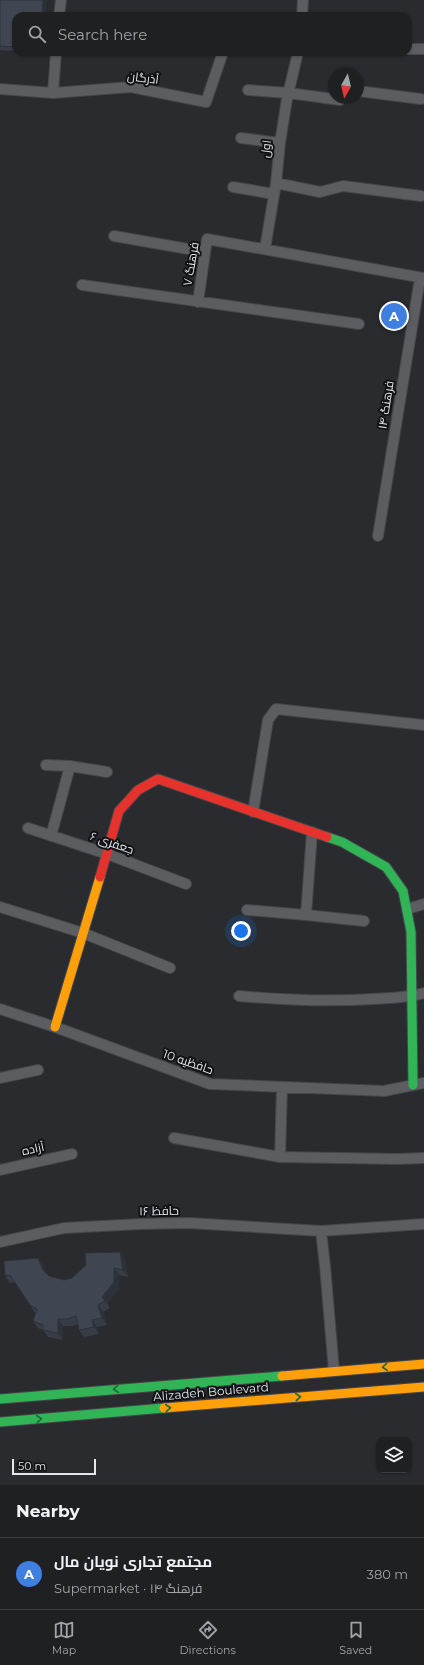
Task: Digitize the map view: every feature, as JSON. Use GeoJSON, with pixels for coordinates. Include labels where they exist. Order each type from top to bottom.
{"type":"FeatureCollection","features":[{"type":"Feature","properties":{"kind":"main road"},"geometry":{"type":"LineString","coordinates":[[55,1027],[119,811],[138,790],[158,779],[342,842],[386,866],[403,891],[411,932],[413,1085]]}},
{"type":"Feature","properties":{"kind":"main road","name":"Alizadeh Boulevard"},"geometry":{"type":"LineString","coordinates":[[0,1399],[424,1364]]}},
{"type":"Feature","properties":{"kind":"main road","name":"Alizadeh Boulevard"},"geometry":{"type":"LineString","coordinates":[[0,1422],[424,1387]]}},
{"type":"Feature","properties":{"kind":"street"},"geometry":{"type":"LineString","coordinates":[[60,12],[61,0]]}},
{"type":"Feature","properties":{"kind":"street"},"geometry":{"type":"LineString","coordinates":[[302,12],[303,0]]}},
{"type":"Feature","properties":{"kind":"street"},"geometry":{"type":"LineString","coordinates":[[412,49],[424,49]]}},
{"type":"Feature","properties":{"kind":"street"},"geometry":{"type":"LineString","coordinates":[[53,93],[56,56]]}},
{"type":"Feature","properties":{"kind":"street","name":"آذرگان"},"geometry":{"type":"LineString","coordinates":[[0,89],[53,93],[131,88],[206,102],[222,56]]}},
{"type":"Feature","properties":{"kind":"street","name":"اول"},"geometry":{"type":"LineString","coordinates":[[265,249],[276,183],[280,143],[297,56]]}},
{"type":"Feature","properties":{"kind":"street"},"geometry":{"type":"LineString","coordinates":[[248,90],[289,93],[328,98]]}},
{"type":"Feature","properties":{"kind":"street"},"geometry":{"type":"LineString","coordinates":[[364,92],[421,99]]}},
{"type":"Feature","properties":{"kind":"street"},"geometry":{"type":"LineString","coordinates":[[241,138],[280,143]]}},
{"type":"Feature","properties":{"kind":"street"},"geometry":{"type":"LineString","coordinates":[[276,183],[320,192],[343,186],[421,196]]}},
{"type":"Feature","properties":{"kind":"street"},"geometry":{"type":"LineString","coordinates":[[233,187],[274,194]]}},
{"type":"Feature","properties":{"kind":"street"},"geometry":{"type":"LineString","coordinates":[[114,236],[205,252]]}},
{"type":"Feature","properties":{"kind":"street","name":"فرهنگ ۷"},"geometry":{"type":"LineString","coordinates":[[198,302],[207,239],[265,249]]}},
{"type":"Feature","properties":{"kind":"street"},"geometry":{"type":"LineString","coordinates":[[265,249],[422,278]]}},
{"type":"Feature","properties":{"kind":"street","name":"فرهنگ ۱۴"},"geometry":{"type":"LineString","coordinates":[[378,536],[422,278]]}},
{"type":"Feature","properties":{"kind":"street"},"geometry":{"type":"LineString","coordinates":[[82,285],[359,324]]}},
{"type":"Feature","properties":{"kind":"street"},"geometry":{"type":"LineString","coordinates":[[253,812],[268,720],[276,709],[424,725]]}},
{"type":"Feature","properties":{"kind":"street"},"geometry":{"type":"LineString","coordinates":[[46,764],[107,772]]}},
{"type":"Feature","properties":{"kind":"street"},"geometry":{"type":"LineString","coordinates":[[52,836],[70,766]]}},
{"type":"Feature","properties":{"kind":"street","name":"جعفری ۶"},"geometry":{"type":"LineString","coordinates":[[28,828],[107,854],[186,884]]}},
{"type":"Feature","properties":{"kind":"street"},"geometry":{"type":"LineString","coordinates":[[306,915],[312,832]]}},
{"type":"Feature","properties":{"kind":"street"},"geometry":{"type":"LineString","coordinates":[[407,909],[424,904]]}},
{"type":"Feature","properties":{"kind":"street"},"geometry":{"type":"LineString","coordinates":[[0,907],[83,933],[170,968]]}},
{"type":"Feature","properties":{"kind":"street"},"geometry":{"type":"LineString","coordinates":[[247,910],[364,921]]}},
{"type":"Feature","properties":{"kind":"street"},"geometry":{"type":"LineString","coordinates":[[239,996],[295,1000],[350,1000],[412,997],[424,993]]}},
{"type":"Feature","properties":{"kind":"street","name":"حافظیه 10"},"geometry":{"type":"LineString","coordinates":[[0,1009],[55,1027],[210,1084],[384,1091],[424,1083]]}},
{"type":"Feature","properties":{"kind":"street"},"geometry":{"type":"LineString","coordinates":[[0,1078],[38,1070]]}},
{"type":"Feature","properties":{"kind":"street"},"geometry":{"type":"LineString","coordinates":[[280,1157],[282,1087]]}},
{"type":"Feature","properties":{"kind":"street"},"geometry":{"type":"LineString","coordinates":[[174,1138],[280,1157],[424,1158]]}},
{"type":"Feature","properties":{"kind":"street","name":"آزاده"},"geometry":{"type":"LineString","coordinates":[[0,1170],[72,1154]]}},
{"type":"Feature","properties":{"kind":"street","name":"حافظ ۱۶"},"geometry":{"type":"LineString","coordinates":[[0,1242],[64,1228],[141,1224],[189,1223],[320,1231],[424,1224]]}},
{"type":"Feature","properties":{"kind":"street"},"geometry":{"type":"LineString","coordinates":[[320,1231],[325,1266],[334,1371]]}},
{"type":"Feature","properties":{"kind":"building"},"geometry":{"type":"Polygon","coordinates":[[[0,0],[43,0],[42,12],[12,12],[12,47],[0,46],[0,0]]]}},
{"type":"Feature","properties":{"kind":"building"},"geometry":{"type":"Polygon","coordinates":[[[120,1252],[123,1270],[114,1268],[114,1282],[102,1297],[105,1301],[98,1305],[102,1318],[92,1320],[94,1327],[79,1330],[76,1316],[68,1319],[58,1319],[58,1333],[43,1330],[43,1325],[33,1321],[37,1309],[30,1305],[10,1275],[5,1276],[4,1261],[38,1258],[43,1270],[49,1276],[64,1280],[72,1278],[86,1265],[85,1253],[120,1252]]]}},
{"type":"Feature","properties":{"kind":"traffic: fast"},"geometry":{"type":"LineString","coordinates":[[327,837],[342,842],[386,867],[403,891],[411,932],[413,1085]]}},
{"type":"Feature","properties":{"kind":"traffic: fast"},"geometry":{"type":"LineString","coordinates":[[0,1399],[282,1376]]}},
{"type":"Feature","properties":{"kind":"traffic: fast"},"geometry":{"type":"LineString","coordinates":[[0,1422],[164,1408]]}},
{"type":"Feature","properties":{"kind":"traffic: slow"},"geometry":{"type":"LineString","coordinates":[[55,1027],[100,877]]}},
{"type":"Feature","properties":{"kind":"traffic: slow"},"geometry":{"type":"LineString","coordinates":[[282,1376],[424,1364]]}},
{"type":"Feature","properties":{"kind":"traffic: slow"},"geometry":{"type":"LineString","coordinates":[[164,1408],[424,1387]]}},
{"type":"Feature","properties":{"kind":"traffic: jam"},"geometry":{"type":"LineString","coordinates":[[100,877],[119,811],[138,790],[158,779],[327,837]]}},
{"type":"Feature","properties":{"kind":"place","name":"مجتمع تجاری نویان مال"},"geometry":{"type":"Point","coordinates":[394,316]}}]}
